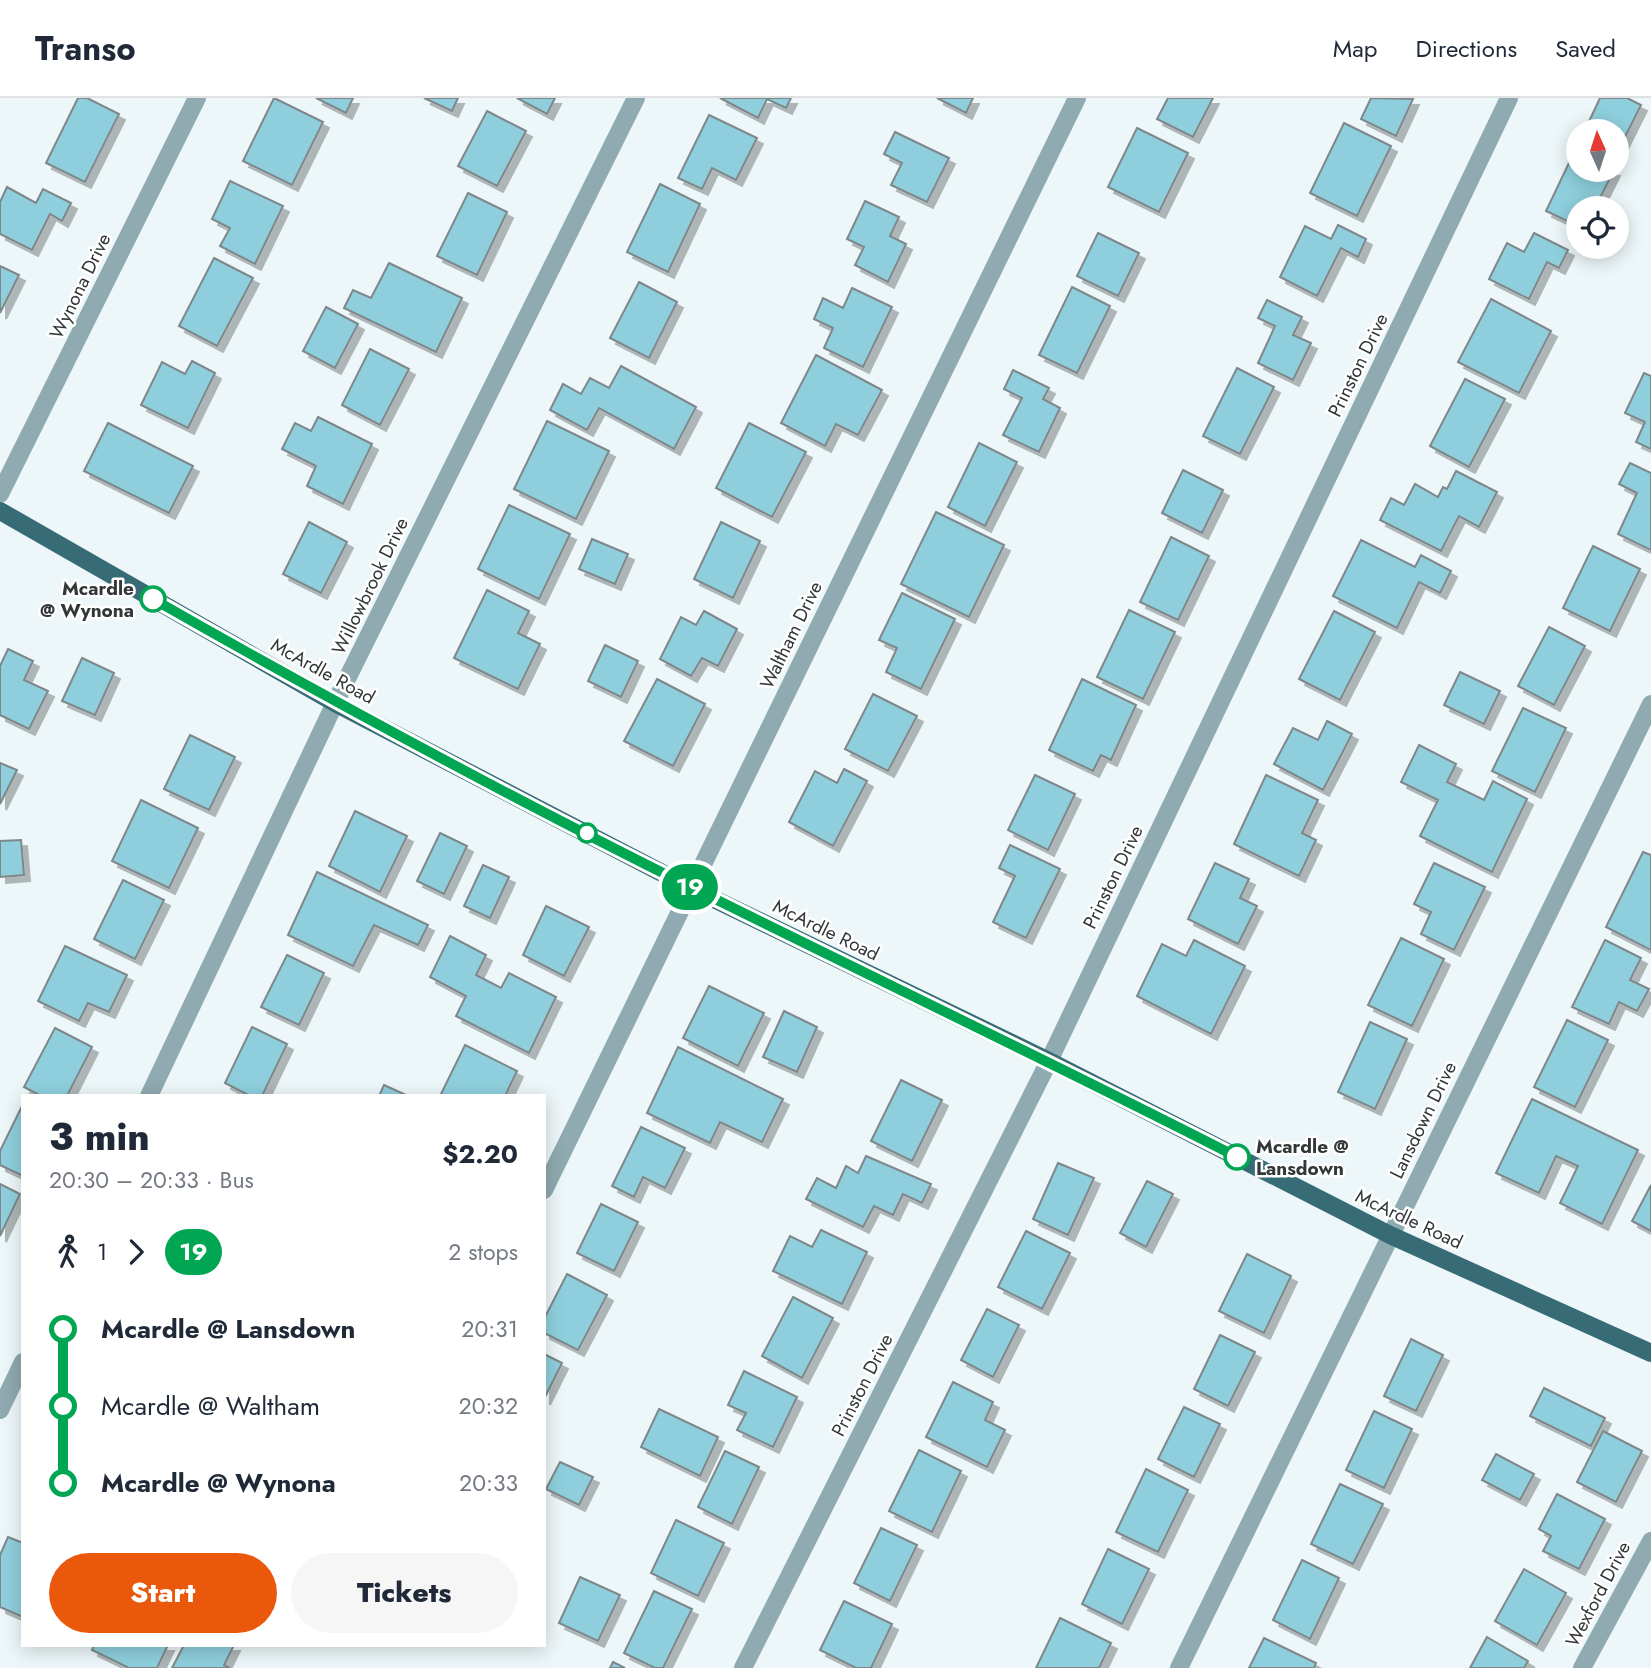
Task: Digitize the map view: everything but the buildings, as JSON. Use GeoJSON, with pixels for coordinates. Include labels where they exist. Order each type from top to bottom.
{"type":"FeatureCollection","features":[{"type":"Feature","properties":{"kind":"main road","name":"McArdle Road"},"geometry":{"type":"LineString","coordinates":[[0,511],[335,703],[691,888],[1049,1061],[1390,1235],[1651,1353]]}},
{"type":"Feature","properties":{"kind":"street","name":"Wynona Drive"},"geometry":{"type":"LineString","coordinates":[[0,494],[197,98]]}},
{"type":"Feature","properties":{"kind":"street","name":"Willowbrook Drive"},"geometry":{"type":"LineString","coordinates":[[150,1094],[335,703],[636,98]]}},
{"type":"Feature","properties":{"kind":"street","name":"Waltham Drive"},"geometry":{"type":"LineString","coordinates":[[546,1186],[1077,98]]}},
{"type":"Feature","properties":{"kind":"street","name":"Prinston Drive"},"geometry":{"type":"LineString","coordinates":[[743,1668],[1049,1061],[1509,98]]}},
{"type":"Feature","properties":{"kind":"street","name":"Lansdown Drive"},"geometry":{"type":"LineString","coordinates":[[1178,1668],[1651,704]]}},
{"type":"Feature","properties":{"kind":"street"},"geometry":{"type":"LineString","coordinates":[[0,1410],[21,1366]]}},
{"type":"Feature","properties":{"kind":"street","name":"Wexford Drive"},"geometry":{"type":"LineString","coordinates":[[1582,1668],[1651,1541]]}},
{"type":"Feature","properties":{"kind":"bus line","name":"19"},"geometry":{"type":"LineString","coordinates":[[153,599],[335,703],[691,888],[1049,1061],[1237,1157]]}},
{"type":"Feature","properties":{"kind":"place","name":"Mcardle @ Wynona"},"geometry":{"type":"Point","coordinates":[153,599]}},
{"type":"Feature","properties":{"kind":"place","name":"Mcardle @ Lansdown"},"geometry":{"type":"Point","coordinates":[1237,1157]}}]}
